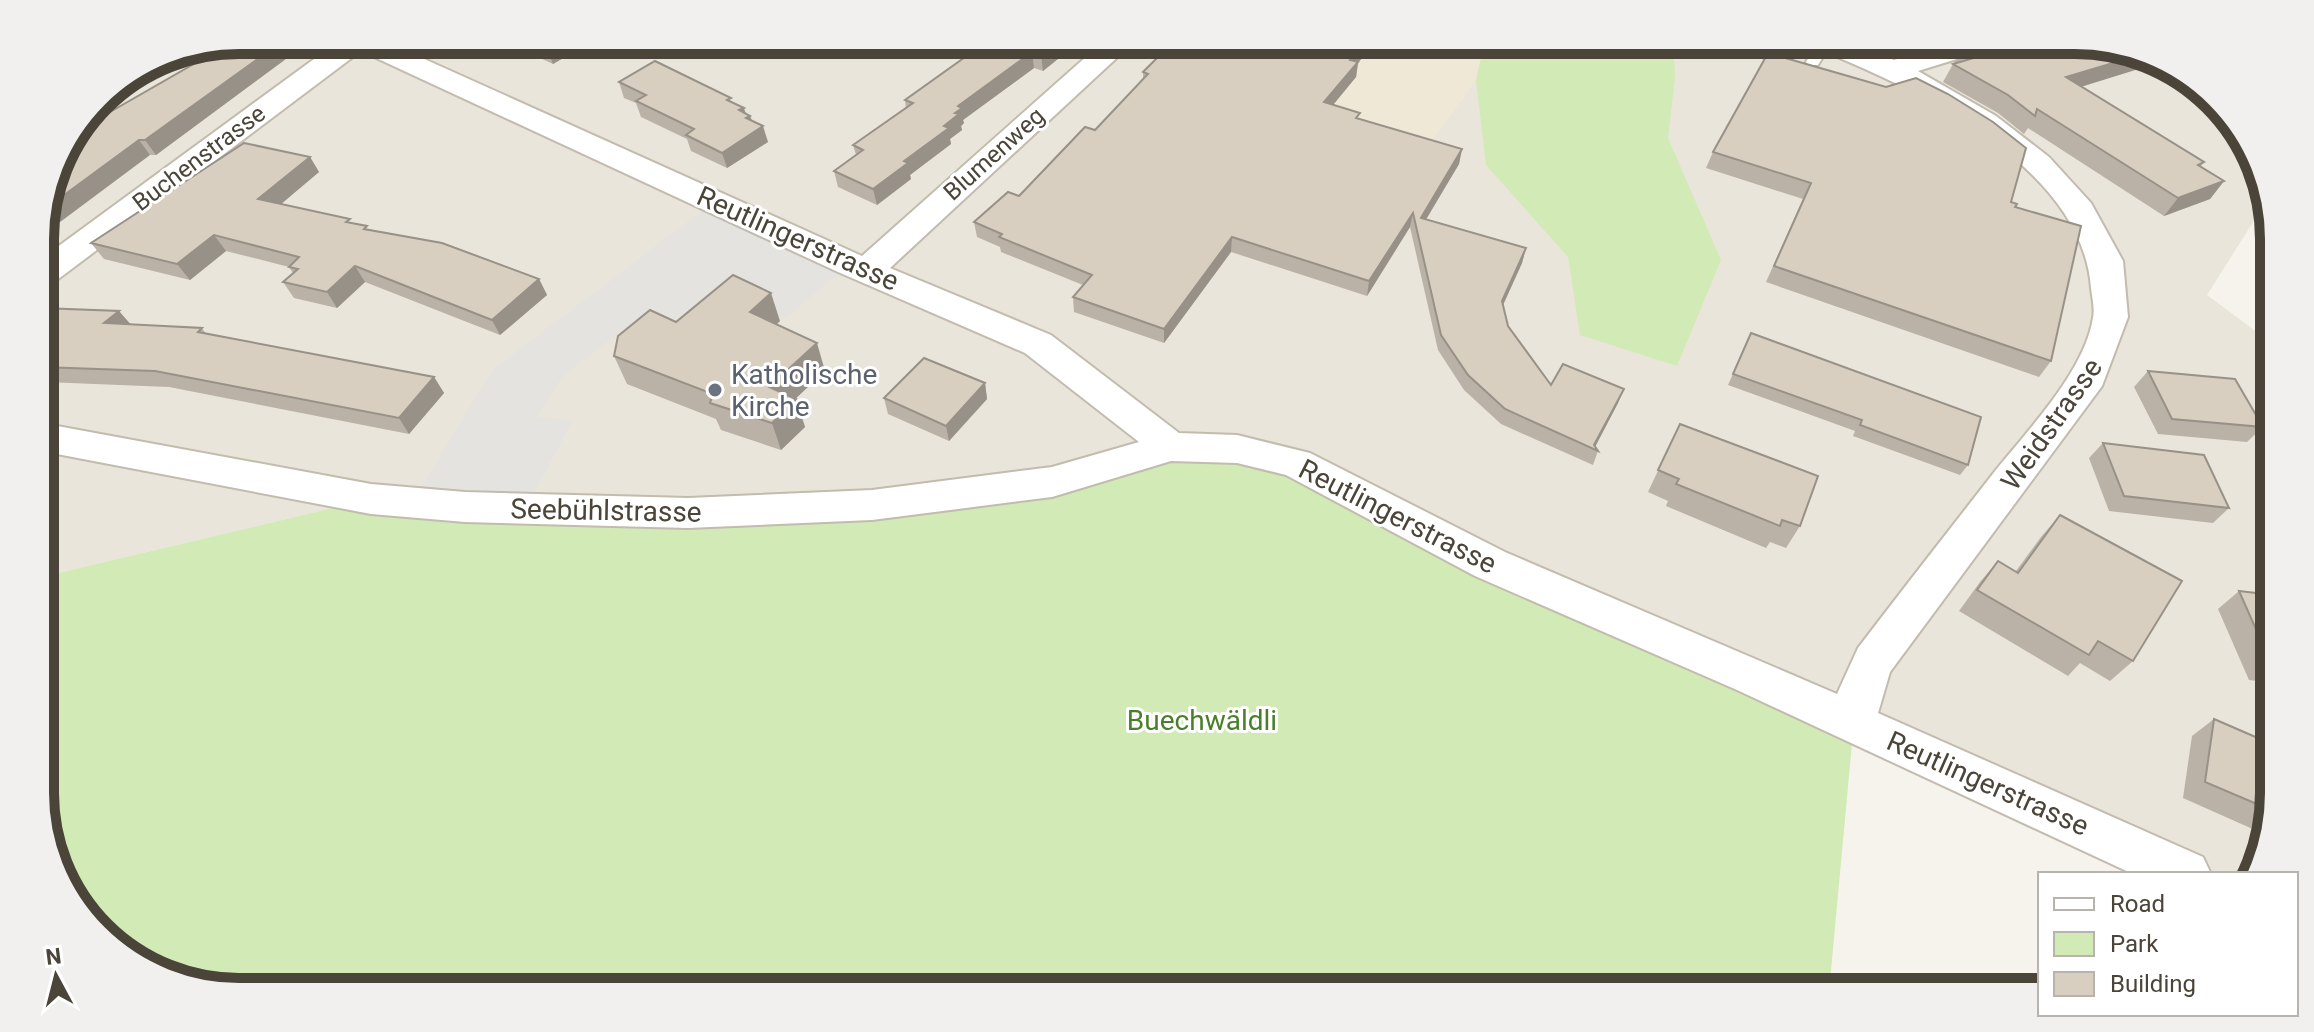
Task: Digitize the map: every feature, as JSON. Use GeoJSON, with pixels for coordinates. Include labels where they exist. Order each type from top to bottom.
{"type":"FeatureCollection","features":[{"type":"Feature","properties":{"kind":"street","name":"Buchenstrasse"},"geometry":{"type":"LineString","coordinates":[[54,265],[339,54]]}},
{"type":"Feature","properties":{"kind":"street","name":"Reutlingerstrasse"},"geometry":{"type":"LineString","coordinates":[[389,54],[850,264],[1038,344],[1171,447],[1237,449],[1296,463],[1490,564],[1854,722],[2182,872]]}},
{"type":"Feature","properties":{"kind":"street","name":"Blumenweg"},"geometry":{"type":"LineString","coordinates":[[868,270],[1106,54]]}},
{"type":"Feature","properties":{"kind":"street","name":"Weidstrasse"},"geometry":{"type":"LineString","coordinates":[[1842,54],[1896,69],[1943,93],[1997,128],[2058,183],[2088,226],[2101,252],[2109,279],[2112,310],[2106,342],[2089,377],[1873,661],[1861,687],[1854,722]]}},
{"type":"Feature","properties":{"kind":"street"},"geometry":{"type":"LineString","coordinates":[[1896,69],[1944,54]]}},
{"type":"Feature","properties":{"kind":"street","name":"Seebühlstrasse"},"geometry":{"type":"LineString","coordinates":[[54,439],[371,499],[510,509],[688,513],[872,505],[1052,482],[1171,447]]}},
{"type":"Feature","properties":{"kind":"shaded area"},"geometry":{"type":"Polygon","coordinates":[[[227,54],[2075,54],[2111,58],[2146,68],[2168,79],[2206,108],[2235,146],[2254,191],[2258,214],[2207,295],[2260,334],[2260,805],[2254,841],[2242,872],[2182,872],[1958,768],[872,505],[371,499],[54,574],[54,227],[60,191],[73,157],[92,126],[126,92],[146,79],[179,64],[227,54]]]}},
{"type":"Feature","properties":{"kind":"shaded area"},"geometry":{"type":"Polygon","coordinates":[[[1263,54],[1482,54],[1476,80],[1425,150],[1230,91],[1263,54]]]}},
{"type":"Feature","properties":{"kind":"shaded area"},"geometry":{"type":"Polygon","coordinates":[[[715,201],[850,264],[785,319],[740,295],[692,333],[646,313],[563,376],[536,418],[573,420],[525,510],[412,503],[492,370],[715,201]]]}},
{"type":"Feature","properties":{"kind":"green space"},"geometry":{"type":"Polygon","coordinates":[[[1482,54],[1674,54],[1675,77],[1668,138],[1721,260],[1677,366],[1580,335],[1568,257],[1486,165],[1476,80],[1482,54]]]}},
{"type":"Feature","properties":{"kind":"green space","name":"Buechwäldli"},"geometry":{"type":"Polygon","coordinates":[[[1237,449],[1854,722],[1830,978],[227,978],[179,968],[146,953],[108,924],[79,886],[60,841],[54,793],[54,574],[371,499],[688,513],[1237,449]]]}},
{"type":"Feature","properties":{"kind":"building"},"geometry":{"type":"Polygon","coordinates":[[[265,54],[59,199],[79,146],[100,117],[106,111],[110,112],[204,58],[265,54]]]}},
{"type":"Feature","properties":{"kind":"building"},"geometry":{"type":"Polygon","coordinates":[[[969,54],[1029,54],[958,106],[962,108],[955,113],[959,114],[944,126],[949,128],[904,161],[908,163],[873,189],[834,171],[863,150],[853,145],[913,103],[905,100],[969,54]]]}},
{"type":"Feature","properties":{"kind":"building"},"geometry":{"type":"Polygon","coordinates":[[[1161,54],[1355,54],[1350,60],[1358,62],[1324,102],[1360,113],[1356,118],[1462,149],[1421,218],[1526,248],[1502,301],[1508,326],[1551,385],[1563,364],[1624,389],[1594,445],[1598,451],[1505,409],[1468,375],[1441,335],[1413,213],[1369,281],[1232,237],[1164,329],[1073,297],[1092,275],[999,237],[1002,234],[974,222],[1008,192],[1019,196],[1085,127],[1095,130],[1148,74],[1143,72],[1161,54]]]}},
{"type":"Feature","properties":{"kind":"building"},"geometry":{"type":"Polygon","coordinates":[[[1767,54],[1886,87],[1916,78],[1948,94],[1993,122],[2026,148],[2011,202],[2017,204],[2015,207],[2081,226],[2051,361],[1774,266],[1811,183],[1713,152],[1767,54]]]}},
{"type":"Feature","properties":{"kind":"building"},"geometry":{"type":"Polygon","coordinates":[[[1978,54],[2075,54],[2121,61],[2066,77],[2204,162],[2198,165],[2224,181],[2178,198],[2037,109],[2035,116],[2008,95],[1953,64],[1981,56],[1978,54]]]}},
{"type":"Feature","properties":{"kind":"building"},"geometry":{"type":"Polygon","coordinates":[[[655,61],[731,98],[727,100],[744,108],[739,110],[750,116],[746,118],[763,126],[722,153],[686,135],[694,129],[636,101],[646,95],[619,82],[655,61]]]}},
{"type":"Feature","properties":{"kind":"building"},"geometry":{"type":"Polygon","coordinates":[[[244,143],[310,157],[258,199],[350,219],[346,222],[367,226],[364,229],[442,243],[539,279],[492,320],[355,266],[327,292],[283,282],[298,269],[289,267],[299,257],[214,235],[177,264],[91,243],[244,143]]]}},
{"type":"Feature","properties":{"kind":"building"},"geometry":{"type":"Polygon","coordinates":[[[733,275],[771,293],[750,312],[817,343],[769,387],[796,399],[772,423],[710,403],[713,394],[614,356],[618,336],[650,310],[676,322],[733,275]]]}},
{"type":"Feature","properties":{"kind":"building"},"geometry":{"type":"Polygon","coordinates":[[[54,308],[119,311],[104,323],[202,328],[198,332],[434,377],[399,418],[155,371],[54,367],[54,308]]]}},
{"type":"Feature","properties":{"kind":"building"},"geometry":{"type":"Polygon","coordinates":[[[1751,333],[1981,417],[1968,465],[1860,425],[1862,420],[1733,374],[1751,333]]]}},
{"type":"Feature","properties":{"kind":"building"},"geometry":{"type":"Polygon","coordinates":[[[924,358],[985,383],[946,426],[884,398],[924,358]]]}},
{"type":"Feature","properties":{"kind":"building"},"geometry":{"type":"Polygon","coordinates":[[[2148,371],[2235,379],[2260,427],[2172,419],[2148,371]]]}},
{"type":"Feature","properties":{"kind":"building"},"geometry":{"type":"Polygon","coordinates":[[[1680,424],[1818,476],[1800,526],[1782,520],[1780,526],[1676,484],[1679,479],[1658,470],[1680,424]]]}},
{"type":"Feature","properties":{"kind":"building"},"geometry":{"type":"Polygon","coordinates":[[[2103,443],[2204,455],[2229,508],[2124,496],[2103,443]]]}},
{"type":"Feature","properties":{"kind":"building"},"geometry":{"type":"Polygon","coordinates":[[[2060,515],[2182,581],[2133,661],[2098,641],[2089,655],[1977,590],[1998,561],[2018,573],[2060,515]]]}},
{"type":"Feature","properties":{"kind":"building"},"geometry":{"type":"Polygon","coordinates":[[[2239,591],[2260,593],[2260,638],[2239,591]]]}},
{"type":"Feature","properties":{"kind":"building"},"geometry":{"type":"Polygon","coordinates":[[[2214,719],[2260,739],[2260,805],[2205,782],[2214,719]]]}},
{"type":"Feature","properties":{"kind":"place","name":"Katholische Kirche"},"geometry":{"type":"Point","coordinates":[715,390]}}]}
